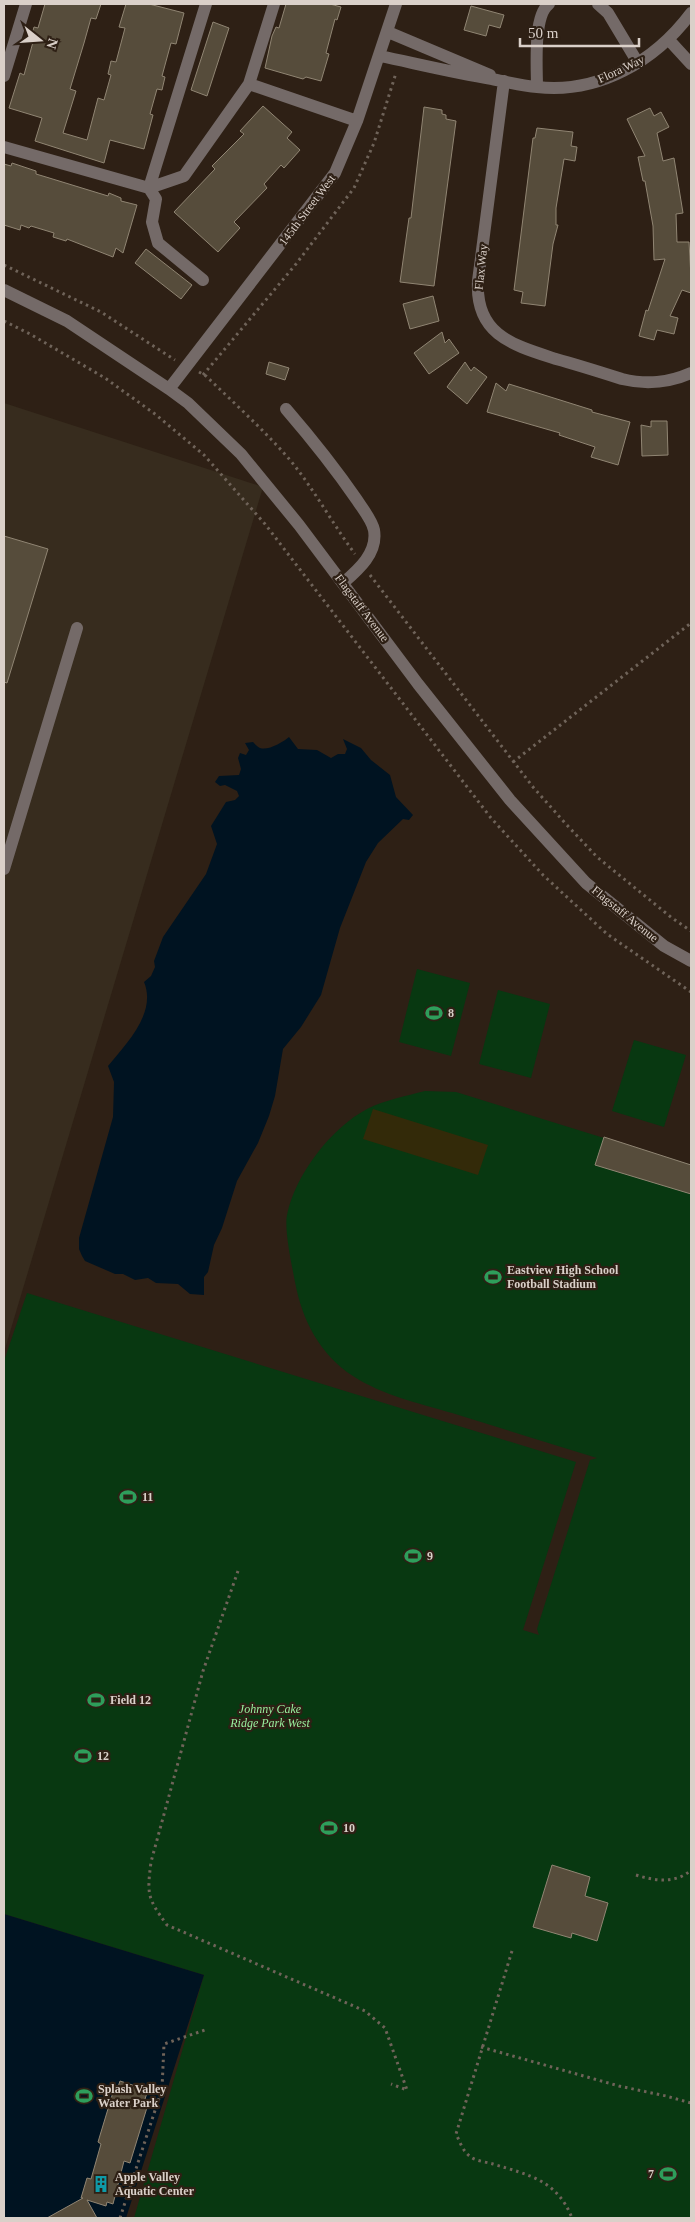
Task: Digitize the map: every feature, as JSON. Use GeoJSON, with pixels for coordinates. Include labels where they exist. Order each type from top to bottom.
{"type":"FeatureCollection","features":[{"type":"Feature","properties":{"kind":"street"},"geometry":{"type":"LineString","coordinates":[[4,76],[26,4]]}},
{"type":"Feature","properties":{"kind":"street"},"geometry":{"type":"LineString","coordinates":[[203,280],[158,243],[152,222],[156,199],[149,188],[206,4]]}},
{"type":"Feature","properties":{"kind":"street"},"geometry":{"type":"LineString","coordinates":[[4,147],[149,188],[184,176],[250,84],[274,4]]}},
{"type":"Feature","properties":{"kind":"street","name":"145th Street West"},"geometry":{"type":"LineString","coordinates":[[169,389],[335,173],[357,121],[396,4]]}},
{"type":"Feature","properties":{"kind":"street"},"geometry":{"type":"LineString","coordinates":[[536,87],[539,19],[545,6],[549,4]]}},
{"type":"Feature","properties":{"kind":"street","name":"Flora Way"},"geometry":{"type":"LineString","coordinates":[[598,4],[608,13],[638,63]]}},
{"type":"Feature","properties":{"kind":"street","name":"Flora Way"},"geometry":{"type":"LineString","coordinates":[[380,56],[536,87],[570,86],[593,82],[615,75],[638,63],[669,40],[691,13]]}},
{"type":"Feature","properties":{"kind":"street","name":"Flora Way"},"geometry":{"type":"LineString","coordinates":[[388,32],[461,61],[504,81]]}},
{"type":"Feature","properties":{"kind":"street"},"geometry":{"type":"LineString","coordinates":[[669,40],[691,64]]}},
{"type":"Feature","properties":{"kind":"street","name":"Flax Way"},"geometry":{"type":"LineString","coordinates":[[504,81],[478,281],[478,301],[487,322],[494,331],[510,343],[628,381],[658,383],[691,373]]}},
{"type":"Feature","properties":{"kind":"street"},"geometry":{"type":"LineString","coordinates":[[250,84],[357,121]]}},
{"type":"Feature","properties":{"kind":"street","name":"Flagstaff Avenue"},"geometry":{"type":"LineString","coordinates":[[4,290],[66,321],[188,402],[241,454],[299,525],[510,800],[586,883],[664,946],[691,960]]}},
{"type":"Feature","properties":{"kind":"street"},"geometry":{"type":"LineString","coordinates":[[286,408],[328,459],[362,508],[374,530],[372,550],[363,566],[343,583]]}},
{"type":"Feature","properties":{"kind":"street"},"geometry":{"type":"LineString","coordinates":[[4,869],[77,628]]}},
{"type":"Feature","properties":{"kind":"path"},"geometry":{"type":"LineString","coordinates":[[203,375],[307,250],[354,188],[374,143],[396,72]]}},
{"type":"Feature","properties":{"kind":"path"},"geometry":{"type":"LineString","coordinates":[[4,265],[101,312],[163,353],[203,375],[240,409],[289,459],[321,501],[363,566],[533,787],[597,857],[672,918],[691,931]]}},
{"type":"Feature","properties":{"kind":"path"},"geometry":{"type":"LineString","coordinates":[[4,321],[105,378],[155,414],[204,456],[265,524],[491,818],[543,875],[607,934],[691,992]]}},
{"type":"Feature","properties":{"kind":"path"},"geometry":{"type":"LineString","coordinates":[[513,762],[691,623]]}},
{"type":"Feature","properties":{"kind":"path"},"geometry":{"type":"LineString","coordinates":[[238,1571],[203,1671],[151,1862],[148,1891],[156,1910],[167,1925],[366,2011],[385,2028],[407,2090],[391,2084]]}},
{"type":"Feature","properties":{"kind":"path"},"geometry":{"type":"LineString","coordinates":[[636,1876],[650,1879],[674,1880],[684,1876],[691,1870]]}},
{"type":"Feature","properties":{"kind":"path"},"geometry":{"type":"LineString","coordinates":[[512,1951],[481,2047],[456,2134],[463,2148],[471,2157],[532,2176],[549,2184],[567,2206],[572,2218]]}},
{"type":"Feature","properties":{"kind":"path"},"geometry":{"type":"LineString","coordinates":[[120,2218],[162,2089],[164,2044],[208,2029]]}},
{"type":"Feature","properties":{"kind":"path"},"geometry":{"type":"LineString","coordinates":[[481,2047],[619,2086],[691,2103]]}},
{"type":"Feature","properties":{"kind":"shaded area"},"geometry":{"type":"Polygon","coordinates":[[[4,403],[263,487],[4,1352],[4,403]]]}},
{"type":"Feature","properties":{"kind":"green space","name":"8"},"geometry":{"type":"Polygon","coordinates":[[[417,969],[470,983],[451,1056],[399,1042],[417,969]]]}},
{"type":"Feature","properties":{"kind":"green space","name":"8"},"geometry":{"type":"Polygon","coordinates":[[[498,990],[550,1004],[531,1078],[479,1064],[498,990]]]}},
{"type":"Feature","properties":{"kind":"green space"},"geometry":{"type":"Polygon","coordinates":[[[634,1040],[686,1055],[664,1127],[612,1111],[634,1040]]]}},
{"type":"Feature","properties":{"kind":"green space","name":"Johnny Cake Ridge Park West"},"geometry":{"type":"Polygon","coordinates":[[[425,1091],[456,1092],[691,1165],[691,2218],[134,2218],[204,1975],[4,1914],[4,1361],[27,1293],[576,1462],[523,1630],[539,1635],[537,1629],[590,1460],[597,1458],[401,1398],[364,1383],[341,1367],[322,1347],[302,1310],[295,1282],[287,1239],[287,1215],[298,1184],[316,1154],[340,1128],[367,1109],[396,1098],[425,1091]]]}},
{"type":"Feature","properties":{"kind":"sand"},"geometry":{"type":"Polygon","coordinates":[[[373,1109],[488,1145],[478,1175],[363,1139],[373,1109]]]}},
{"type":"Feature","properties":{"kind":"water"},"geometry":{"type":"Polygon","coordinates":[[[289,737],[298,749],[317,750],[331,758],[338,754],[345,754],[347,749],[343,739],[361,748],[371,760],[390,775],[396,797],[413,815],[409,820],[403,819],[378,843],[366,862],[340,928],[321,995],[301,1027],[283,1049],[275,1096],[269,1116],[258,1143],[237,1181],[222,1228],[214,1245],[208,1272],[204,1277],[204,1295],[190,1294],[178,1284],[156,1283],[148,1278],[135,1280],[123,1274],[115,1274],[85,1261],[79,1249],[79,1238],[113,1117],[114,1082],[108,1066],[131,1038],[143,1016],[147,994],[144,982],[151,976],[155,967],[154,961],[163,937],[206,874],[217,844],[211,826],[226,802],[235,800],[239,796],[237,791],[225,785],[220,786],[215,782],[219,776],[239,775],[241,769],[238,758],[240,753],[246,755],[249,750],[245,743],[253,742],[263,749],[271,747],[289,737]]]}},
{"type":"Feature","properties":{"kind":"water","name":"Splash Valley Water Park"},"geometry":{"type":"Polygon","coordinates":[[[4,1914],[204,1975],[126,2218],[4,2218],[4,1914]]]}},
{"type":"Feature","properties":{"kind":"building"},"geometry":{"type":"Polygon","coordinates":[[[45,4],[101,4],[96,19],[91,18],[70,89],[76,91],[63,133],[87,140],[98,98],[104,100],[111,75],[108,74],[111,61],[116,62],[125,28],[119,27],[126,4],[149,4],[184,13],[176,44],[171,43],[162,76],[165,77],[162,90],[157,89],[150,114],[153,115],[144,149],[110,140],[104,163],[35,141],[42,118],[9,108],[20,73],[24,75],[33,42],[30,41],[34,27],[38,28],[45,4]]]}},
{"type":"Feature","properties":{"kind":"building"},"geometry":{"type":"Polygon","coordinates":[[[286,4],[330,4],[341,7],[337,20],[335,19],[326,53],[329,54],[321,81],[306,77],[303,79],[265,68],[272,36],[276,27],[279,28],[286,4]]]}},
{"type":"Feature","properties":{"kind":"building"},"geometry":{"type":"Polygon","coordinates":[[[471,6],[504,15],[500,28],[489,25],[486,36],[464,30],[471,6]]]}},
{"type":"Feature","properties":{"kind":"building"},"geometry":{"type":"Polygon","coordinates":[[[213,22],[229,28],[207,96],[191,90],[213,22]]]}},
{"type":"Feature","properties":{"kind":"building"},"geometry":{"type":"Polygon","coordinates":[[[263,106],[292,132],[287,138],[300,150],[284,168],[281,165],[264,184],[267,188],[234,222],[240,228],[218,252],[174,212],[215,169],[212,166],[244,134],[240,131],[263,106]]]}},
{"type":"Feature","properties":{"kind":"building"},"geometry":{"type":"Polygon","coordinates":[[[424,107],[442,110],[442,114],[446,115],[446,119],[456,121],[434,286],[400,282],[409,218],[411,218],[424,107]]]}},
{"type":"Feature","properties":{"kind":"building"},"geometry":{"type":"Polygon","coordinates":[[[650,108],[654,116],[661,112],[669,127],[657,133],[663,161],[674,158],[683,213],[676,214],[677,242],[689,242],[691,277],[691,293],[682,290],[670,316],[678,318],[674,334],[657,330],[654,340],[639,336],[646,310],[648,311],[665,259],[654,260],[653,226],[645,181],[643,181],[638,157],[645,156],[627,119],[650,108]]]}},
{"type":"Feature","properties":{"kind":"building"},"geometry":{"type":"Polygon","coordinates":[[[537,128],[573,132],[571,146],[577,147],[575,161],[564,159],[556,208],[556,225],[558,225],[553,244],[545,306],[521,303],[523,292],[514,290],[533,138],[535,138],[537,128]]]}},
{"type":"Feature","properties":{"kind":"building"},"geometry":{"type":"Polygon","coordinates":[[[12,163],[36,171],[36,174],[108,196],[109,193],[121,198],[121,201],[137,205],[123,253],[116,248],[113,257],[67,239],[66,241],[53,237],[54,233],[31,226],[29,228],[21,225],[20,230],[4,225],[4,164],[11,166],[12,163]]]}},
{"type":"Feature","properties":{"kind":"building"},"geometry":{"type":"Polygon","coordinates":[[[146,249],[192,285],[181,299],[135,263],[146,249]]]}},
{"type":"Feature","properties":{"kind":"building"},"geometry":{"type":"Polygon","coordinates":[[[433,296],[439,321],[410,329],[403,304],[433,296]]]}},
{"type":"Feature","properties":{"kind":"building"},"geometry":{"type":"Polygon","coordinates":[[[442,332],[445,343],[449,339],[459,353],[429,374],[414,353],[442,332]]]}},
{"type":"Feature","properties":{"kind":"building"},"geometry":{"type":"Polygon","coordinates":[[[269,362],[289,368],[285,380],[266,374],[269,362]]]}},
{"type":"Feature","properties":{"kind":"building"},"geometry":{"type":"Polygon","coordinates":[[[465,362],[471,371],[474,367],[487,377],[467,404],[447,387],[465,362]]]}},
{"type":"Feature","properties":{"kind":"building"},"geometry":{"type":"Polygon","coordinates":[[[496,383],[506,391],[509,384],[592,410],[592,412],[630,422],[618,465],[591,457],[595,447],[559,435],[560,433],[487,412],[496,383]]]}},
{"type":"Feature","properties":{"kind":"building"},"geometry":{"type":"Polygon","coordinates":[[[651,421],[667,421],[668,455],[642,456],[641,425],[651,427],[651,421]]]}},
{"type":"Feature","properties":{"kind":"building"},"geometry":{"type":"Polygon","coordinates":[[[4,536],[48,549],[7,683],[4,682],[4,536]]]}},
{"type":"Feature","properties":{"kind":"building"},"geometry":{"type":"Polygon","coordinates":[[[604,1137],[691,1165],[691,1194],[595,1165],[604,1137]]]}},
{"type":"Feature","properties":{"kind":"building"},"geometry":{"type":"Polygon","coordinates":[[[552,1865],[590,1877],[585,1896],[608,1903],[597,1941],[572,1933],[571,1938],[533,1927],[552,1865]]]}},
{"type":"Feature","properties":{"kind":"building"},"geometry":{"type":"Polygon","coordinates":[[[120,2081],[148,2090],[145,2099],[149,2101],[130,2163],[124,2161],[113,2204],[107,2202],[106,2206],[87,2200],[97,2218],[47,2218],[83,2198],[81,2198],[87,2178],[91,2179],[101,2144],[98,2142],[114,2089],[117,2090],[120,2081]]]}},
{"type":"Feature","properties":{"kind":"place","name":"8"},"geometry":{"type":"Point","coordinates":[434,1013]}},
{"type":"Feature","properties":{"kind":"place","name":"Eastview High School Football Stadium"},"geometry":{"type":"Point","coordinates":[493,1277]}},
{"type":"Feature","properties":{"kind":"place","name":"11"},"geometry":{"type":"Point","coordinates":[128,1497]}},
{"type":"Feature","properties":{"kind":"place","name":"9"},"geometry":{"type":"Point","coordinates":[413,1556]}},
{"type":"Feature","properties":{"kind":"place","name":"Field 12"},"geometry":{"type":"Point","coordinates":[96,1700]}},
{"type":"Feature","properties":{"kind":"place","name":"12"},"geometry":{"type":"Point","coordinates":[83,1756]}},
{"type":"Feature","properties":{"kind":"place","name":"10"},"geometry":{"type":"Point","coordinates":[329,1828]}},
{"type":"Feature","properties":{"kind":"place","name":"Splash Valley Water Park"},"geometry":{"type":"Point","coordinates":[84,2096]}},
{"type":"Feature","properties":{"kind":"place","name":"7"},"geometry":{"type":"Point","coordinates":[668,2174]}},
{"type":"Feature","properties":{"kind":"place","name":"Apple Valley Aquatic Center"},"geometry":{"type":"Point","coordinates":[101,2184]}}]}
